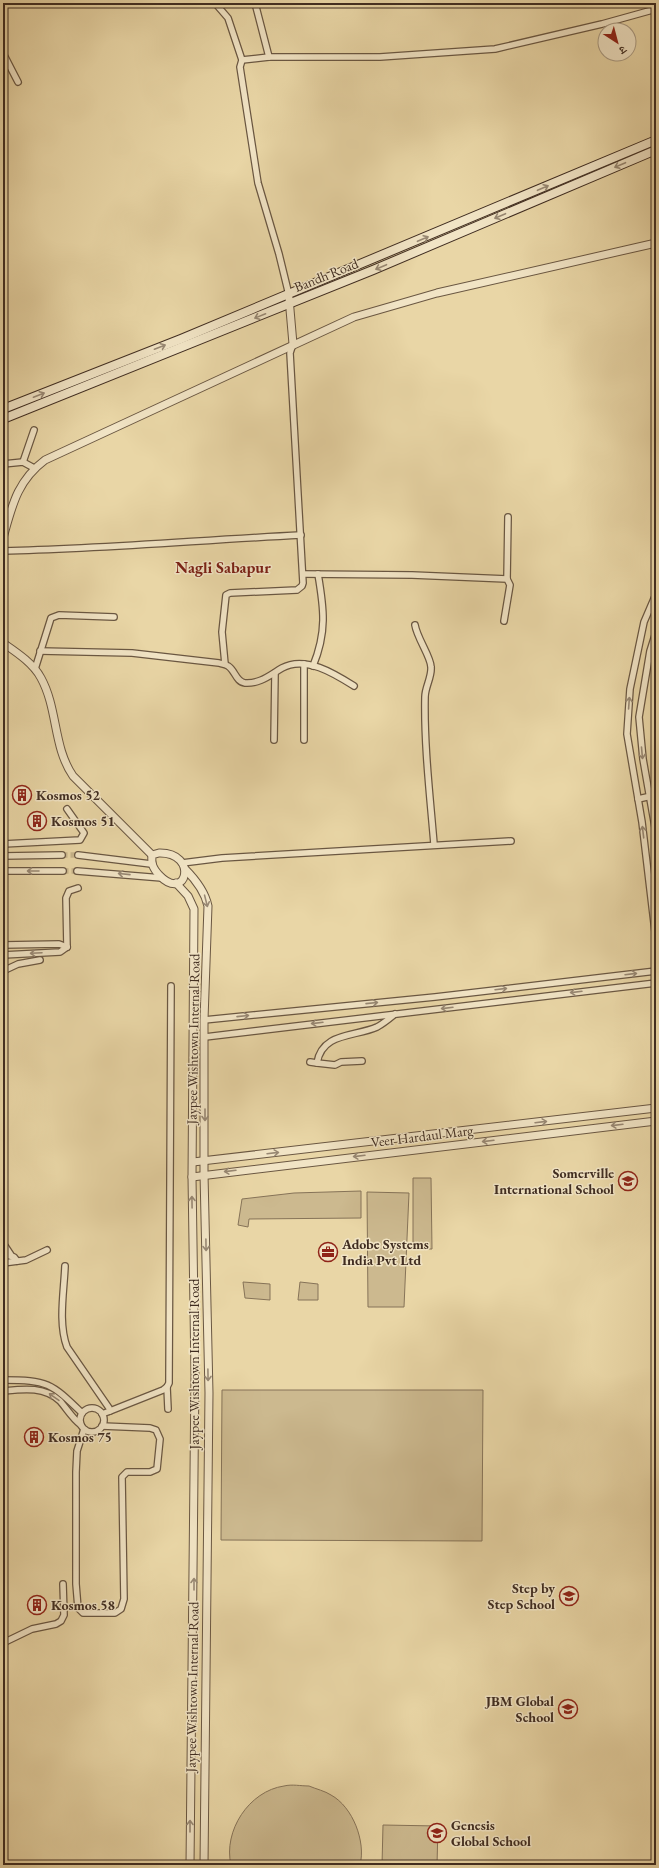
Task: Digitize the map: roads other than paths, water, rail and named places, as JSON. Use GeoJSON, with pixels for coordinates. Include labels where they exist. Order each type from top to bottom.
{"type":"FeatureCollection","features":[{"type":"Feature","properties":{"kind":"main road","name":"Bandh Road"},"geometry":{"type":"LineString","coordinates":[[3,409],[181,339],[656,140]]}},
{"type":"Feature","properties":{"kind":"main road","name":"Bandh Road"},"geometry":{"type":"LineString","coordinates":[[3,419],[290,304],[656,150]]}},
{"type":"Feature","properties":{"kind":"street"},"geometry":{"type":"LineString","coordinates":[[215,3],[228,18],[242,60],[240,67],[258,183],[289,294],[293,344],[290,353],[303,574],[302,586],[297,590],[230,593],[226,595],[222,632],[225,664]]}},
{"type":"Feature","properties":{"kind":"street"},"geometry":{"type":"LineString","coordinates":[[255,3],[269,57]]}},
{"type":"Feature","properties":{"kind":"street"},"geometry":{"type":"LineString","coordinates":[[242,60],[269,57],[359,58],[495,49],[602,24],[656,9]]}},
{"type":"Feature","properties":{"kind":"street"},"geometry":{"type":"LineString","coordinates":[[3,53],[18,82]]}},
{"type":"Feature","properties":{"kind":"street"},"geometry":{"type":"LineString","coordinates":[[3,538],[19,488],[34,468],[44,460],[293,344],[354,317],[407,301],[656,243]]}},
{"type":"Feature","properties":{"kind":"street"},"geometry":{"type":"LineString","coordinates":[[23,462],[34,430]]}},
{"type":"Feature","properties":{"kind":"street"},"geometry":{"type":"LineString","coordinates":[[3,464],[23,462],[34,468]]}},
{"type":"Feature","properties":{"kind":"street"},"geometry":{"type":"LineString","coordinates":[[504,621],[510,585],[507,579],[508,517]]}},
{"type":"Feature","properties":{"kind":"street"},"geometry":{"type":"LineString","coordinates":[[3,551],[70,550],[214,539],[300,535]]}},
{"type":"Feature","properties":{"kind":"street"},"geometry":{"type":"LineString","coordinates":[[303,574],[412,574],[507,579]]}},
{"type":"Feature","properties":{"kind":"street"},"geometry":{"type":"LineString","coordinates":[[313,666],[323,635],[324,619],[324,606],[318,574]]}},
{"type":"Feature","properties":{"kind":"street"},"geometry":{"type":"LineString","coordinates":[[656,594],[644,622],[630,689],[627,734],[638,799],[656,940]]}},
{"type":"Feature","properties":{"kind":"street"},"geometry":{"type":"LineString","coordinates":[[35,669],[48,623],[54,616],[114,617]]}},
{"type":"Feature","properties":{"kind":"street"},"geometry":{"type":"LineString","coordinates":[[414,625],[432,667],[425,695],[434,844]]}},
{"type":"Feature","properties":{"kind":"street"},"geometry":{"type":"LineString","coordinates":[[656,632],[650,651],[639,718],[643,759],[656,833]]}},
{"type":"Feature","properties":{"kind":"street"},"geometry":{"type":"LineString","coordinates":[[3,643],[35,669],[47,689],[60,752],[65,765],[73,776],[152,855],[151,864],[162,878]]}},
{"type":"Feature","properties":{"kind":"street"},"geometry":{"type":"LineString","coordinates":[[40,651],[132,653],[225,664],[231,668],[239,680],[246,683],[260,680],[289,665],[304,664],[332,673],[354,686]]}},
{"type":"Feature","properties":{"kind":"street"},"geometry":{"type":"LineString","coordinates":[[304,664],[304,740]]}},
{"type":"Feature","properties":{"kind":"street"},"geometry":{"type":"LineString","coordinates":[[274,673],[274,740]]}},
{"type":"Feature","properties":{"kind":"street"},"geometry":{"type":"LineString","coordinates":[[638,799],[656,795]]}},
{"type":"Feature","properties":{"kind":"street"},"geometry":{"type":"LineString","coordinates":[[3,844],[80,840],[84,833],[67,809]]}},
{"type":"Feature","properties":{"kind":"street"},"geometry":{"type":"LineString","coordinates":[[176,883],[183,880],[185,876],[184,866],[222,858],[434,844],[511,841]]}},
{"type":"Feature","properties":{"kind":"street","name":"Jaypee Wishtown Internal Road"},"geometry":{"type":"LineString","coordinates":[[152,855],[168,853],[184,866],[206,897],[208,906],[204,1020],[204,1174],[209,1393],[204,1865]]}},
{"type":"Feature","properties":{"kind":"street"},"geometry":{"type":"LineString","coordinates":[[3,856],[62,855]]}},
{"type":"Feature","properties":{"kind":"street"},"geometry":{"type":"LineString","coordinates":[[78,855],[151,864]]}},
{"type":"Feature","properties":{"kind":"street"},"geometry":{"type":"LineString","coordinates":[[3,871],[63,871]]}},
{"type":"Feature","properties":{"kind":"street","name":"Jaypee Wishtown Internal Road"},"geometry":{"type":"LineString","coordinates":[[77,871],[162,878],[176,883],[188,896],[194,909],[192,1177],[196,1375],[190,1865]]}},
{"type":"Feature","properties":{"kind":"street"},"geometry":{"type":"LineString","coordinates":[[66,947],[66,898],[69,891],[78,888]]}},
{"type":"Feature","properties":{"kind":"street"},"geometry":{"type":"LineString","coordinates":[[3,945],[59,944],[66,947]]}},
{"type":"Feature","properties":{"kind":"street"},"geometry":{"type":"LineString","coordinates":[[3,955],[60,952],[66,947]]}},
{"type":"Feature","properties":{"kind":"street"},"geometry":{"type":"LineString","coordinates":[[3,971],[18,964],[40,960]]}},
{"type":"Feature","properties":{"kind":"street"},"geometry":{"type":"LineString","coordinates":[[204,1020],[436,997],[656,971]]}},
{"type":"Feature","properties":{"kind":"street"},"geometry":{"type":"LineString","coordinates":[[205,1037],[656,982]]}},
{"type":"Feature","properties":{"kind":"street"},"geometry":{"type":"LineString","coordinates":[[168,1409],[171,986]]}},
{"type":"Feature","properties":{"kind":"street"},"geometry":{"type":"LineString","coordinates":[[317,1063],[320,1053],[331,1040],[376,1027],[395,1014]]}},
{"type":"Feature","properties":{"kind":"street"},"geometry":{"type":"LineString","coordinates":[[310,1062],[335,1065],[340,1062],[362,1061]]}},
{"type":"Feature","properties":{"kind":"street","name":"Veer Hardaul Marg"},"geometry":{"type":"LineString","coordinates":[[193,1162],[656,1108]]}},
{"type":"Feature","properties":{"kind":"street","name":"Veer Hardaul Marg"},"geometry":{"type":"LineString","coordinates":[[192,1177],[204,1174],[656,1121]]}},
{"type":"Feature","properties":{"kind":"street"},"geometry":{"type":"LineString","coordinates":[[3,1243],[17,1261]]}},
{"type":"Feature","properties":{"kind":"street"},"geometry":{"type":"LineString","coordinates":[[3,1263],[30,1258],[47,1250]]}},
{"type":"Feature","properties":{"kind":"street"},"geometry":{"type":"LineString","coordinates":[[3,1254],[11,1255]]}},
{"type":"Feature","properties":{"kind":"street"},"geometry":{"type":"LineString","coordinates":[[66,1266],[63,1328],[64,1339],[67,1347],[110,1411]]}},
{"type":"Feature","properties":{"kind":"street"},"geometry":{"type":"LineString","coordinates":[[3,1380],[42,1382],[59,1391],[82,1413]]}},
{"type":"Feature","properties":{"kind":"street"},"geometry":{"type":"LineString","coordinates":[[102,1414],[167,1387]]}},
{"type":"Feature","properties":{"kind":"street"},"geometry":{"type":"LineString","coordinates":[[3,1391],[43,1391],[60,1402],[82,1427],[92,1432],[97,1431],[102,1426],[104,1419],[98,1409],[92,1408],[87,1409],[81,1416],[82,1427],[76,1472],[76,1584],[78,1608],[83,1613],[115,1613],[121,1609],[124,1599],[122,1477],[127,1472],[150,1472],[157,1469],[160,1439],[156,1430],[150,1428],[102,1426]]}},
{"type":"Feature","properties":{"kind":"street"},"geometry":{"type":"LineString","coordinates":[[3,1643],[32,1628],[56,1624],[61,1620],[64,1615],[63,1584]]}},
{"type":"Feature","properties":{"kind":"tunnel"},"geometry":{"type":"LineString","coordinates":[[62,855],[78,855]]}},
{"type":"Feature","properties":{"kind":"tunnel"},"geometry":{"type":"LineString","coordinates":[[63,871],[77,871]]}},
{"type":"Feature","properties":{"kind":"place","name":"Kosmos 52"},"geometry":{"type":"Point","coordinates":[22,795]}},
{"type":"Feature","properties":{"kind":"place","name":"Kosmos 51"},"geometry":{"type":"Point","coordinates":[37,821]}},
{"type":"Feature","properties":{"kind":"place","name":"Somerville International School"},"geometry":{"type":"Point","coordinates":[628,1181]}},
{"type":"Feature","properties":{"kind":"place","name":"Adobe Systems India Pvt Ltd"},"geometry":{"type":"Point","coordinates":[328,1252]}},
{"type":"Feature","properties":{"kind":"place","name":"Kosmos 75"},"geometry":{"type":"Point","coordinates":[34,1437]}},
{"type":"Feature","properties":{"kind":"place","name":"Step by Step School"},"geometry":{"type":"Point","coordinates":[569,1596]}},
{"type":"Feature","properties":{"kind":"place","name":"Kosmos 58"},"geometry":{"type":"Point","coordinates":[37,1605]}},
{"type":"Feature","properties":{"kind":"place","name":"JBM Global School"},"geometry":{"type":"Point","coordinates":[568,1709]}},
{"type":"Feature","properties":{"kind":"place","name":"Genesis Global School"},"geometry":{"type":"Point","coordinates":[437,1833]}},
{"type":"Feature","properties":{"kind":"district","name":"Nagli Sabapur"},"geometry":{"type":"Point","coordinates":[223,567]}}]}
